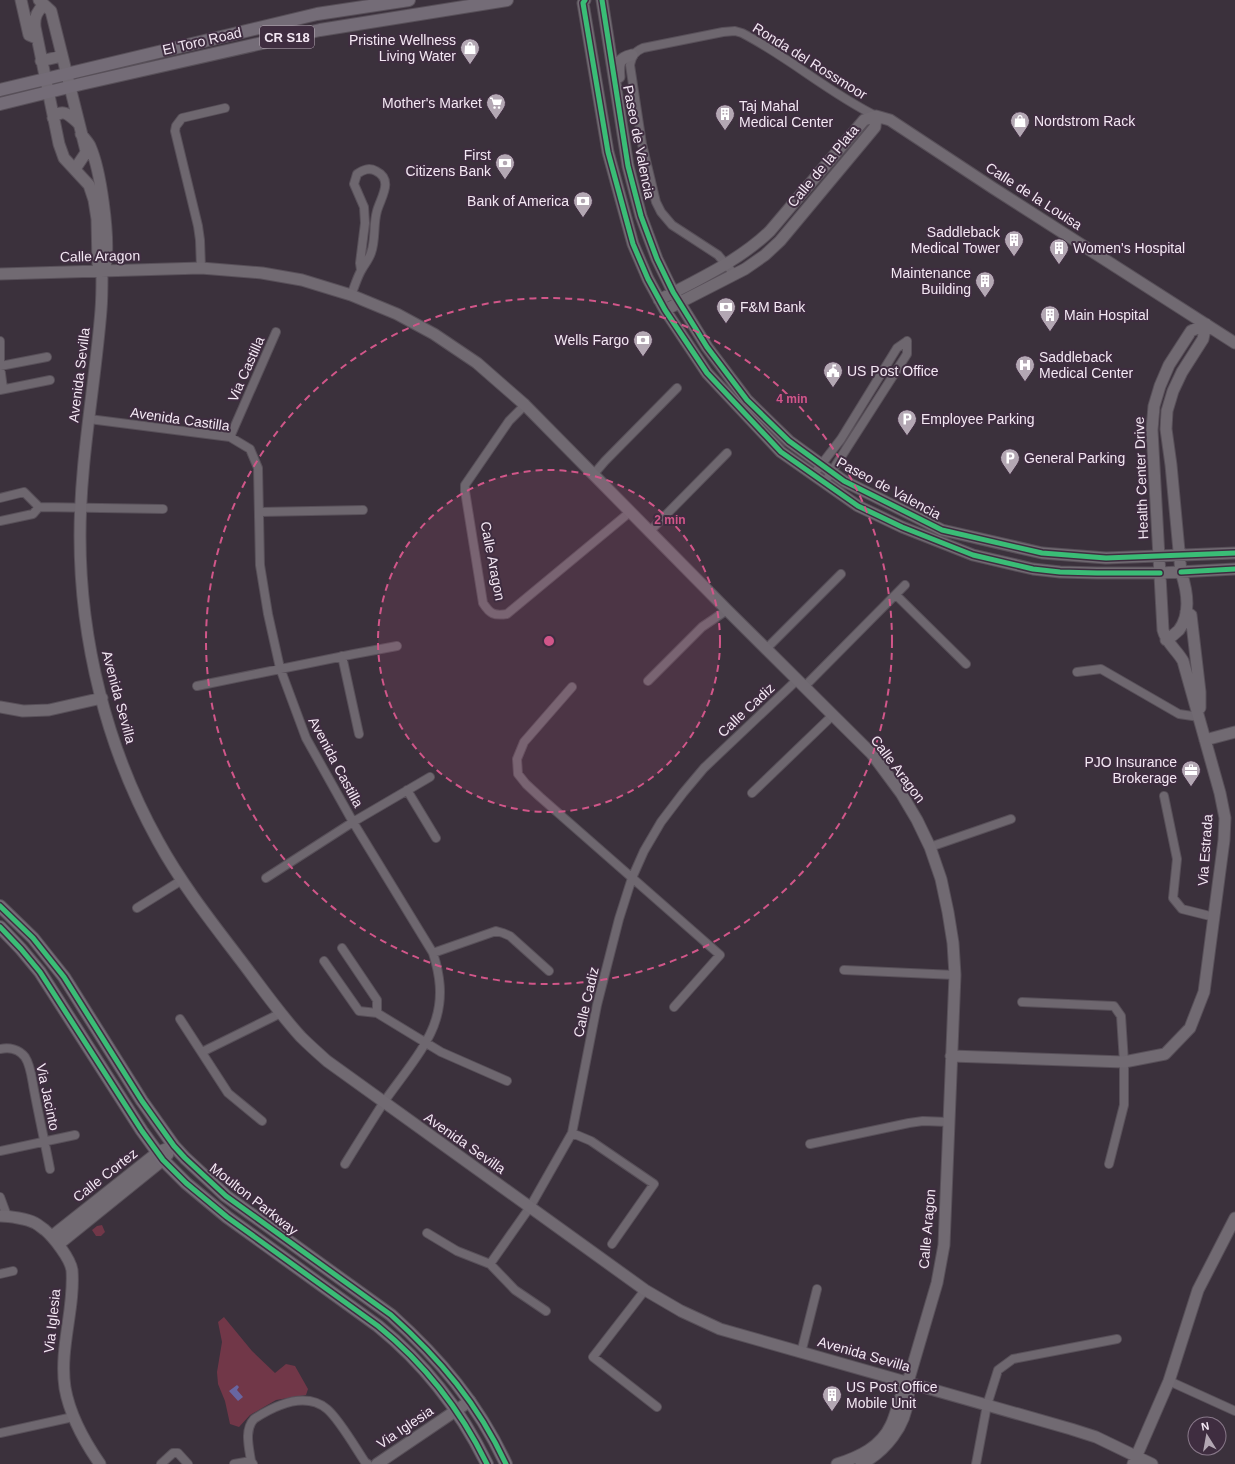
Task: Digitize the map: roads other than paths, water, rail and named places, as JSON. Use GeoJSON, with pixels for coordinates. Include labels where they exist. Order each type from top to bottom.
{"type":"FeatureCollection","features":[{"type":"Feature","properties":{"kind":"main road","name":"El Toro Road"},"geometry":{"type":"LineString","coordinates":[[0,90],[317,14],[408,0]]}},
{"type":"Feature","properties":{"kind":"main road","name":"El Toro Road"},"geometry":{"type":"LineString","coordinates":[[0,104],[70,86],[320,30],[507,0]]}},
{"type":"Feature","properties":{"kind":"main road","name":"Moulton Parkway"},"geometry":{"type":"LineString","coordinates":[[0,906],[33,938],[64,977],[142,1101],[174,1146],[198,1171],[226,1196],[391,1315],[452,1376],[470,1401],[506,1464]]}},
{"type":"Feature","properties":{"kind":"main road","name":"Moulton Parkway"},"geometry":{"type":"LineString","coordinates":[[0,927],[40,972],[130,1113],[160,1156],[191,1187],[227,1217],[378,1326],[396,1341],[417,1361],[456,1410],[479,1447],[487,1464]]}},
{"type":"Feature","properties":{"kind":"street"},"geometry":{"type":"LineString","coordinates":[[20,0],[29,35],[36,38]]}},
{"type":"Feature","properties":{"kind":"street","name":"Paseo de Valencia"},"geometry":{"type":"LineString","coordinates":[[585,0],[583,3],[608,152],[633,244],[648,279],[665,310],[707,373],[780,452],[814,474],[858,506],[933,540],[973,555],[1033,569],[1060,572],[1160,573],[1235,569]]}},
{"type":"Feature","properties":{"kind":"street","name":"Paseo de Valencia"},"geometry":{"type":"LineString","coordinates":[[602,0],[618,101],[621,130],[634,193],[660,267],[673,292],[707,347],[747,400],[789,442],[844,481],[942,530],[1042,553],[1106,558],[1235,553]]}},
{"type":"Feature","properties":{"kind":"street"},"geometry":{"type":"LineString","coordinates":[[45,79],[36,38],[35,23],[41,2],[51,11],[67,74]]}},
{"type":"Feature","properties":{"kind":"street","name":"Ronda del Rossmoor"},"geometry":{"type":"LineString","coordinates":[[634,53],[643,48],[735,31],[742,33],[857,107],[876,116]]}},
{"type":"Feature","properties":{"kind":"street"},"geometry":{"type":"LineString","coordinates":[[609,46],[616,51],[634,53]]}},
{"type":"Feature","properties":{"kind":"street"},"geometry":{"type":"LineString","coordinates":[[618,101],[621,93],[618,65],[626,56],[634,53]]}},
{"type":"Feature","properties":{"kind":"street"},"geometry":{"type":"LineString","coordinates":[[634,53],[630,65],[641,138],[656,202],[666,219],[672,225],[718,255],[734,274]]}},
{"type":"Feature","properties":{"kind":"street"},"geometry":{"type":"LineString","coordinates":[[41,61],[62,56]]}},
{"type":"Feature","properties":{"kind":"street","name":"Avenida Sevilla"},"geometry":{"type":"LineString","coordinates":[[67,74],[80,129],[89,145],[93,157],[104,211],[106,262],[102,271],[102,307],[84,463],[80,536],[81,568],[93,663],[116,747],[137,798],[158,841],[182,880],[211,922],[281,1012],[302,1037],[327,1061],[383,1103],[645,1290],[681,1311],[720,1329],[1072,1428],[1096,1437],[1135,1460],[1152,1464]]}},
{"type":"Feature","properties":{"kind":"street","name":"Avenida Sevilla"},"geometry":{"type":"LineString","coordinates":[[45,79],[56,132],[64,158],[89,185],[94,200],[97,219],[98,264],[102,271]]}},
{"type":"Feature","properties":{"kind":"street"},"geometry":{"type":"LineString","coordinates":[[202,268],[198,226],[175,131],[176,126],[182,118],[225,108]]}},
{"type":"Feature","properties":{"kind":"street"},"geometry":{"type":"LineString","coordinates":[[53,118],[61,112],[66,113],[80,129],[85,154],[75,169]]}},
{"type":"Feature","properties":{"kind":"street","name":"Calle de la Plata"},"geometry":{"type":"LineString","coordinates":[[659,300],[757,244],[770,231],[864,120],[876,116],[875,127],[780,241],[765,255],[734,274],[665,310]]}},
{"type":"Feature","properties":{"kind":"street","name":"Calle de la Louisa"},"geometry":{"type":"LineString","coordinates":[[876,116],[890,120],[1235,343]]}},
{"type":"Feature","properties":{"kind":"street"},"geometry":{"type":"LineString","coordinates":[[352,295],[361,270],[371,255],[375,238],[376,213],[386,187],[385,180],[382,175],[372,169],[366,169],[357,174],[354,184],[364,206],[365,223],[360,260],[361,270]]}},
{"type":"Feature","properties":{"kind":"street","name":"Calle Aragon"},"geometry":{"type":"LineString","coordinates":[[0,274],[202,268],[262,273],[302,280],[352,295],[397,314],[434,334],[477,363],[525,405],[766,650],[872,754],[897,788],[917,820],[930,847],[941,879],[953,943],[955,975],[944,1245],[937,1283],[908,1382],[900,1396],[891,1425],[882,1438],[873,1447],[864,1453],[837,1464]]}},
{"type":"Feature","properties":{"kind":"street","name":"Health Center Drive"},"geometry":{"type":"LineString","coordinates":[[1181,572],[1171,465],[1166,429],[1167,411],[1173,391],[1182,372],[1203,339],[1206,324]]}},
{"type":"Feature","properties":{"kind":"street","name":"Health Center Drive"},"geometry":{"type":"LineString","coordinates":[[1160,573],[1152,448],[1154,406],[1160,386],[1169,365],[1191,332],[1206,324]]}},
{"type":"Feature","properties":{"kind":"street","name":"Via Castilla"},"geometry":{"type":"LineString","coordinates":[[230,437],[276,332]]}},
{"type":"Feature","properties":{"kind":"street"},"geometry":{"type":"LineString","coordinates":[[0,341],[2,390],[50,380]]}},
{"type":"Feature","properties":{"kind":"street"},"geometry":{"type":"LineString","coordinates":[[814,474],[841,439],[897,348],[907,341],[907,354],[825,482]]}},
{"type":"Feature","properties":{"kind":"street"},"geometry":{"type":"LineString","coordinates":[[0,366],[47,357]]}},
{"type":"Feature","properties":{"kind":"street"},"geometry":{"type":"LineString","coordinates":[[593,475],[676,388]]}},
{"type":"Feature","properties":{"kind":"street","name":"Calle Aragon"},"geometry":{"type":"LineString","coordinates":[[525,405],[509,421],[465,485],[483,603],[488,611],[497,615],[506,614],[630,512]]}},
{"type":"Feature","properties":{"kind":"street","name":"Avenida Castilla"},"geometry":{"type":"LineString","coordinates":[[89,419],[230,437],[250,449],[258,468],[260,565],[268,614],[280,668],[306,738],[353,822],[433,952],[440,974],[441,993],[436,1019],[426,1042],[383,1103]]}},
{"type":"Feature","properties":{"kind":"street"},"geometry":{"type":"LineString","coordinates":[[649,532],[727,453]]}},
{"type":"Feature","properties":{"kind":"street"},"geometry":{"type":"LineString","coordinates":[[0,498],[24,492],[39,507],[163,509]]}},
{"type":"Feature","properties":{"kind":"street"},"geometry":{"type":"LineString","coordinates":[[0,521],[33,514],[39,507]]}},
{"type":"Feature","properties":{"kind":"street"},"geometry":{"type":"LineString","coordinates":[[260,512],[363,510]]}},
{"type":"Feature","properties":{"kind":"street","name":"Via Estrada"},"geometry":{"type":"LineString","coordinates":[[1181,572],[1185,585],[1186,612],[1191,615],[1192,623],[1200,692],[1199,717]]}},
{"type":"Feature","properties":{"kind":"street"},"geometry":{"type":"LineString","coordinates":[[1160,573],[1162,630],[1166,640],[1179,630],[1186,612]]}},
{"type":"Feature","properties":{"kind":"street"},"geometry":{"type":"LineString","coordinates":[[766,650],[841,574]]}},
{"type":"Feature","properties":{"kind":"street"},"geometry":{"type":"LineString","coordinates":[[800,683],[906,585]]}},
{"type":"Feature","properties":{"kind":"street"},"geometry":{"type":"LineString","coordinates":[[896,595],[966,664]]}},
{"type":"Feature","properties":{"kind":"street"},"geometry":{"type":"LineString","coordinates":[[648,682],[702,627],[727,610]]}},
{"type":"Feature","properties":{"kind":"street","name":"Via Estrada"},"geometry":{"type":"LineString","coordinates":[[951,1056],[1124,1062],[1165,1054],[1190,1028],[1204,992],[1224,840],[1225,818],[1220,793],[1183,661],[1180,655],[1166,640]]}},
{"type":"Feature","properties":{"kind":"street"},"geometry":{"type":"LineString","coordinates":[[197,686],[280,668],[397,646]]}},
{"type":"Feature","properties":{"kind":"street"},"geometry":{"type":"LineString","coordinates":[[342,656],[359,734]]}},
{"type":"Feature","properties":{"kind":"street"},"geometry":{"type":"LineString","coordinates":[[1077,672],[1101,669],[1179,714],[1199,717]]}},
{"type":"Feature","properties":{"kind":"street","name":"Calle Cadiz"},"geometry":{"type":"LineString","coordinates":[[530,1207],[572,1133],[597,1005],[632,878],[644,850],[682,793],[704,768],[800,683]]}},
{"type":"Feature","properties":{"kind":"street"},"geometry":{"type":"LineString","coordinates":[[572,688],[524,742],[517,759],[518,774],[540,797],[720,955],[674,1007]]}},
{"type":"Feature","properties":{"kind":"street"},"geometry":{"type":"LineString","coordinates":[[0,707],[23,712],[49,710],[102,698]]}},
{"type":"Feature","properties":{"kind":"street"},"geometry":{"type":"LineString","coordinates":[[752,793],[833,715]]}},
{"type":"Feature","properties":{"kind":"street"},"geometry":{"type":"LineString","coordinates":[[1205,740],[1235,732]]}},
{"type":"Feature","properties":{"kind":"street","name":"Avenida Castilla"},"geometry":{"type":"LineString","coordinates":[[266,878],[353,822],[430,777]]}},
{"type":"Feature","properties":{"kind":"street"},"geometry":{"type":"LineString","coordinates":[[407,790],[436,838]]}},
{"type":"Feature","properties":{"kind":"street","name":"Via Estrada"},"geometry":{"type":"LineString","coordinates":[[1164,796],[1177,859],[1173,898],[1182,909],[1214,917]]}},
{"type":"Feature","properties":{"kind":"street"},"geometry":{"type":"LineString","coordinates":[[930,847],[1011,819]]}},
{"type":"Feature","properties":{"kind":"street"},"geometry":{"type":"LineString","coordinates":[[137,908],[182,880]]}},
{"type":"Feature","properties":{"kind":"street"},"geometry":{"type":"LineString","coordinates":[[433,952],[496,931],[510,936],[549,971]]}},
{"type":"Feature","properties":{"kind":"street"},"geometry":{"type":"LineString","coordinates":[[342,948],[377,1000],[378,1013]]}},
{"type":"Feature","properties":{"kind":"street"},"geometry":{"type":"LineString","coordinates":[[324,960],[358,1011],[378,1013],[441,1052],[507,1081]]}},
{"type":"Feature","properties":{"kind":"street"},"geometry":{"type":"LineString","coordinates":[[844,970],[955,975]]}},
{"type":"Feature","properties":{"kind":"street"},"geometry":{"type":"LineString","coordinates":[[1022,1002],[1114,1006],[1121,1016],[1124,1062],[1124,1105],[1108,1164]]}},
{"type":"Feature","properties":{"kind":"street"},"geometry":{"type":"LineString","coordinates":[[202,1052],[281,1012]]}},
{"type":"Feature","properties":{"kind":"street"},"geometry":{"type":"LineString","coordinates":[[180,1019],[228,1093],[262,1122]]}},
{"type":"Feature","properties":{"kind":"street","name":"Via Jacinto"},"geometry":{"type":"LineString","coordinates":[[0,1049],[15,1049],[26,1059],[50,1170]]}},
{"type":"Feature","properties":{"kind":"street"},"geometry":{"type":"LineString","coordinates":[[346,1164],[383,1103]]}},
{"type":"Feature","properties":{"kind":"street"},"geometry":{"type":"LineString","coordinates":[[810,1144],[909,1123],[923,1121],[948,1122]]}},
{"type":"Feature","properties":{"kind":"street"},"geometry":{"type":"LineString","coordinates":[[572,1133],[591,1141],[654,1184],[612,1244]]}},
{"type":"Feature","properties":{"kind":"street"},"geometry":{"type":"LineString","coordinates":[[0,1151],[76,1135]]}},
{"type":"Feature","properties":{"kind":"street","name":"Calle Cortez"},"geometry":{"type":"LineString","coordinates":[[55,1240],[174,1146]]}},
{"type":"Feature","properties":{"kind":"street"},"geometry":{"type":"LineString","coordinates":[[0,1197],[3,1216]]}},
{"type":"Feature","properties":{"kind":"street"},"geometry":{"type":"LineString","coordinates":[[490,1264],[530,1207]]}},
{"type":"Feature","properties":{"kind":"street","name":"Via Iglesia"},"geometry":{"type":"LineString","coordinates":[[3,1216],[35,1223],[55,1240],[72,1268],[70,1308],[63,1364],[66,1388],[73,1417],[86,1443],[100,1464]]}},
{"type":"Feature","properties":{"kind":"street"},"geometry":{"type":"LineString","coordinates":[[1135,1460],[1169,1381],[1198,1290],[1235,1218]]}},
{"type":"Feature","properties":{"kind":"street"},"geometry":{"type":"LineString","coordinates":[[427,1233],[457,1251],[490,1264],[515,1290],[546,1311]]}},
{"type":"Feature","properties":{"kind":"street"},"geometry":{"type":"LineString","coordinates":[[0,1274],[13,1271]]}},
{"type":"Feature","properties":{"kind":"street","name":"Avenida Sevilla"},"geometry":{"type":"LineString","coordinates":[[801,1353],[817,1289]]}},
{"type":"Feature","properties":{"kind":"street"},"geometry":{"type":"LineString","coordinates":[[645,1290],[593,1357],[657,1407]]}},
{"type":"Feature","properties":{"kind":"street"},"geometry":{"type":"LineString","coordinates":[[976,1464],[987,1405],[998,1370],[1013,1359],[1117,1339]]}},
{"type":"Feature","properties":{"kind":"street"},"geometry":{"type":"LineString","coordinates":[[1169,1381],[1235,1411]]}},
{"type":"Feature","properties":{"kind":"street","name":"Calle Aragon"},"geometry":{"type":"LineString","coordinates":[[861,1464],[876,1455],[885,1447],[900,1427],[908,1399],[908,1382]]}},
{"type":"Feature","properties":{"kind":"street"},"geometry":{"type":"LineString","coordinates":[[234,1464],[252,1462],[248,1431],[254,1419],[282,1404],[304,1401],[324,1406],[332,1414],[365,1462],[368,1464]]}},
{"type":"Feature","properties":{"kind":"street","name":"Via Iglesia"},"geometry":{"type":"LineString","coordinates":[[377,1464],[470,1401]]}},
{"type":"Feature","properties":{"kind":"street"},"geometry":{"type":"LineString","coordinates":[[0,1433],[73,1417]]}},
{"type":"Feature","properties":{"kind":"street"},"geometry":{"type":"LineString","coordinates":[[161,1464],[173,1453],[178,1453],[187,1464]]}},
{"type":"Feature","properties":{"kind":"place","name":"Pristine Wellness Living Water"},"geometry":{"type":"Point","coordinates":[470,65]}},
{"type":"Feature","properties":{"kind":"place","name":"Mother's Market"},"geometry":{"type":"Point","coordinates":[496,120]}},
{"type":"Feature","properties":{"kind":"place","name":"Taj Mahal Medical Center"},"geometry":{"type":"Point","coordinates":[725,131]}},
{"type":"Feature","properties":{"kind":"place","name":"Nordstrom Rack"},"geometry":{"type":"Point","coordinates":[1020,138]}},
{"type":"Feature","properties":{"kind":"place","name":"First Citizens Bank"},"geometry":{"type":"Point","coordinates":[505,180]}},
{"type":"Feature","properties":{"kind":"place","name":"Bank of America"},"geometry":{"type":"Point","coordinates":[583,218]}},
{"type":"Feature","properties":{"kind":"place","name":"Saddleback Medical Tower"},"geometry":{"type":"Point","coordinates":[1014,257]}},
{"type":"Feature","properties":{"kind":"place","name":"Women's Hospital"},"geometry":{"type":"Point","coordinates":[1059,265]}},
{"type":"Feature","properties":{"kind":"place","name":"Maintenance Building"},"geometry":{"type":"Point","coordinates":[985,298]}},
{"type":"Feature","properties":{"kind":"place","name":"F&M Bank"},"geometry":{"type":"Point","coordinates":[726,324]}},
{"type":"Feature","properties":{"kind":"place","name":"Main Hospital"},"geometry":{"type":"Point","coordinates":[1050,332]}},
{"type":"Feature","properties":{"kind":"place","name":"Wells Fargo"},"geometry":{"type":"Point","coordinates":[643,357]}},
{"type":"Feature","properties":{"kind":"place","name":"Saddleback Medical Center"},"geometry":{"type":"Point","coordinates":[1025,382]}},
{"type":"Feature","properties":{"kind":"place","name":"US Post Office"},"geometry":{"type":"Point","coordinates":[833,388]}},
{"type":"Feature","properties":{"kind":"place","name":"Employee Parking"},"geometry":{"type":"Point","coordinates":[907,436]}},
{"type":"Feature","properties":{"kind":"place","name":"General Parking"},"geometry":{"type":"Point","coordinates":[1010,475]}},
{"type":"Feature","properties":{"kind":"place","name":"PJO Insurance Brokerage"},"geometry":{"type":"Point","coordinates":[1191,787]}},
{"type":"Feature","properties":{"kind":"place","name":"US Post Office Mobile Unit"},"geometry":{"type":"Point","coordinates":[832,1412]}}]}
